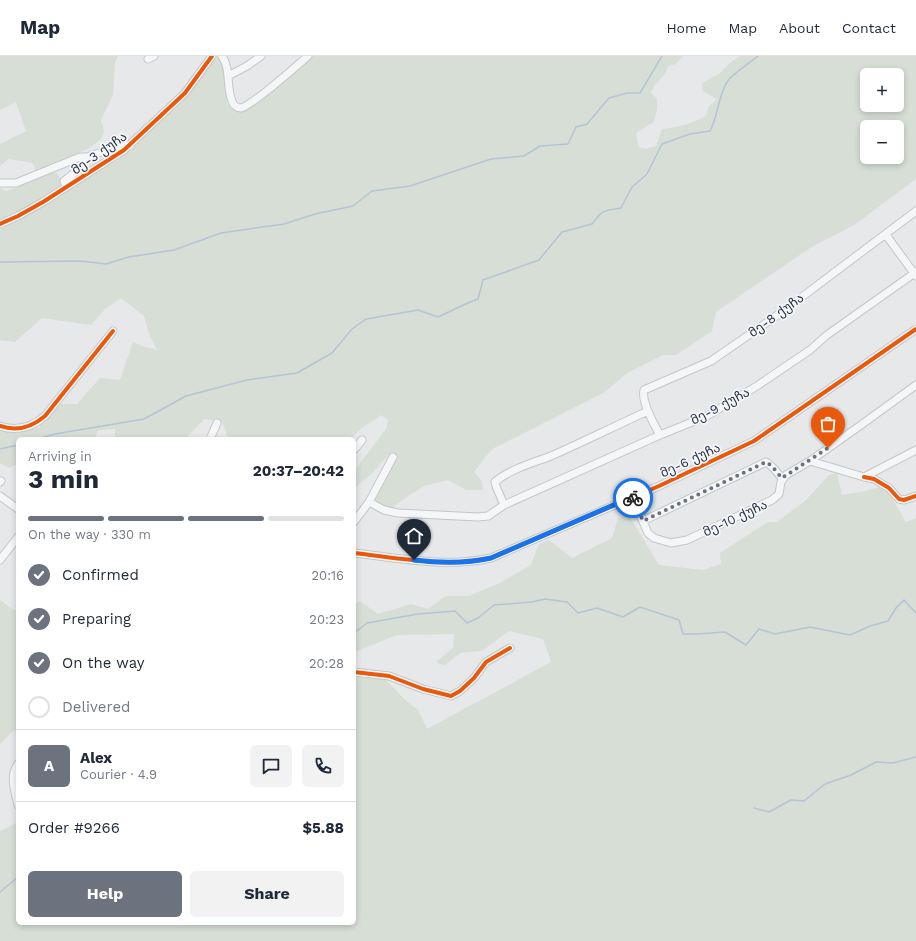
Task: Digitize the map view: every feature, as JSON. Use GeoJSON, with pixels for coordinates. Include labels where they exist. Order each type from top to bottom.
{"type":"FeatureCollection","features":[{"type":"Feature","properties":{"kind":"street","name":"მე-3 ქუჩა"},"geometry":{"type":"LineString","coordinates":[[0,224],[43,202],[130,146],[185,93],[196,80],[212,56]]}},
{"type":"Feature","properties":{"kind":"street"},"geometry":{"type":"LineString","coordinates":[[222,56],[225,60],[232,102],[238,107],[242,108],[277,82],[308,56]]}},
{"type":"Feature","properties":{"kind":"street"},"geometry":{"type":"LineString","coordinates":[[228,76],[248,66],[261,56]]}},
{"type":"Feature","properties":{"kind":"street"},"geometry":{"type":"LineString","coordinates":[[0,183],[16,183],[80,157],[87,157],[122,144],[130,146]]}},
{"type":"Feature","properties":{"kind":"street"},"geometry":{"type":"LineString","coordinates":[[66,187],[64,181],[83,166],[84,160],[80,157]]}},
{"type":"Feature","properties":{"kind":"street","name":"მე-8 ქუჩა"},"geometry":{"type":"LineString","coordinates":[[660,435],[648,411],[643,394],[644,390],[711,360],[782,312],[916,211]]}},
{"type":"Feature","properties":{"kind":"street"},"geometry":{"type":"LineString","coordinates":[[886,235],[915,274]]}},
{"type":"Feature","properties":{"kind":"street","name":"მე-9 ქუჩა"},"geometry":{"type":"LineString","coordinates":[[504,505],[660,435],[707,416],[810,350],[827,335],[915,274]]}},
{"type":"Feature","properties":{"kind":"street","name":"მე-6 ქუჩა"},"geometry":{"type":"LineString","coordinates":[[356,553],[444,563],[481,560],[491,558],[511,550],[680,476],[754,441],[916,329]]}},
{"type":"Feature","properties":{"kind":"street"},"geometry":{"type":"LineString","coordinates":[[0,426],[17,429],[26,427],[36,423],[45,416],[113,331]]}},
{"type":"Feature","properties":{"kind":"street"},"geometry":{"type":"LineString","coordinates":[[643,521],[766,462],[771,464],[782,478],[810,461],[862,425],[916,385]]}},
{"type":"Feature","properties":{"kind":"street"},"geometry":{"type":"LineString","coordinates":[[369,502],[384,510],[398,513],[478,517],[488,516],[504,505],[495,482],[499,479],[517,469],[588,439],[648,411]]}},
{"type":"Feature","properties":{"kind":"street"},"geometry":{"type":"LineString","coordinates":[[211,437],[217,423]]}},
{"type":"Feature","properties":{"kind":"street"},"geometry":{"type":"LineString","coordinates":[[356,448],[362,440]]}},
{"type":"Feature","properties":{"kind":"street"},"geometry":{"type":"LineString","coordinates":[[864,477],[916,450]]}},
{"type":"Feature","properties":{"kind":"street"},"geometry":{"type":"LineString","coordinates":[[356,519],[369,502],[393,457]]}},
{"type":"Feature","properties":{"kind":"street"},"geometry":{"type":"LineString","coordinates":[[810,461],[874,479],[889,488],[900,499],[904,500],[916,496]]}},
{"type":"Feature","properties":{"kind":"street","name":"მე-10 ქუჩა"},"geometry":{"type":"LineString","coordinates":[[632,497],[648,533],[654,538],[671,543],[687,540],[772,500],[779,494],[782,478]]}},
{"type":"Feature","properties":{"kind":"street"},"geometry":{"type":"LineString","coordinates":[[0,496],[16,508]]}},
{"type":"Feature","properties":{"kind":"street"},"geometry":{"type":"LineString","coordinates":[[0,560],[16,540]]}},
{"type":"Feature","properties":{"kind":"street"},"geometry":{"type":"LineString","coordinates":[[356,672],[389,676],[423,690],[451,696],[460,692],[486,662],[510,648]]}},
{"type":"Feature","properties":{"kind":"street"},"geometry":{"type":"LineString","coordinates":[[16,766],[13,770],[13,780],[16,795]]}},
{"type":"Feature","properties":{"kind":"shaded area"},"geometry":{"type":"Polygon","coordinates":[[[0,56],[118,56],[115,63],[113,95],[101,120],[104,131],[101,139],[88,149],[36,171],[33,163],[9,159],[0,166],[0,144],[26,131],[16,102],[0,110],[0,56]]]}},
{"type":"Feature","properties":{"kind":"shaded area"},"geometry":{"type":"Polygon","coordinates":[[[216,56],[219,57],[223,65],[227,104],[232,109],[237,111],[248,108],[311,56],[683,56],[676,64],[668,66],[665,74],[655,85],[651,93],[657,99],[657,109],[654,122],[636,133],[639,147],[647,149],[656,146],[662,129],[685,124],[706,116],[709,106],[717,99],[703,91],[702,83],[719,74],[731,62],[740,56],[916,56],[916,179],[854,225],[810,248],[716,312],[712,331],[676,355],[663,355],[627,373],[605,392],[494,448],[474,472],[482,481],[483,490],[466,490],[448,480],[424,486],[393,507],[384,507],[373,500],[391,454],[384,459],[371,474],[356,488],[356,468],[386,429],[388,420],[381,415],[352,437],[227,437],[222,421],[204,419],[187,437],[115,437],[115,429],[98,430],[96,437],[16,437],[16,465],[9,468],[0,463],[0,430],[20,432],[39,427],[60,404],[77,404],[100,378],[120,380],[133,342],[157,350],[149,334],[144,316],[121,298],[105,309],[91,325],[42,318],[15,342],[0,340],[0,226],[25,216],[113,161],[134,145],[216,56]]]}},
{"type":"Feature","properties":{"kind":"shaded area"},"geometry":{"type":"Polygon","coordinates":[[[51,171],[56,173],[59,177],[61,186],[27,207],[0,219],[0,188],[6,191],[38,179],[38,177],[51,171]]]}},
{"type":"Feature","properties":{"kind":"shaded area"},"geometry":{"type":"Polygon","coordinates":[[[837,473],[842,495],[879,487],[888,491],[906,522],[916,518],[916,941],[0,941],[0,831],[16,823],[16,925],[356,925],[356,677],[385,679],[405,700],[418,710],[427,729],[551,662],[543,639],[509,631],[482,651],[460,653],[445,665],[436,662],[453,648],[454,634],[397,635],[356,651],[356,604],[360,601],[378,614],[411,604],[428,609],[446,596],[468,596],[500,583],[531,565],[539,544],[549,540],[572,558],[612,538],[618,518],[628,514],[659,565],[703,570],[721,564],[720,553],[768,522],[777,522],[805,501],[829,475],[837,473]]]}},
{"type":"Feature","properties":{"kind":"shaded area"},"geometry":{"type":"Polygon","coordinates":[[[0,600],[13,610],[16,610],[16,731],[14,730],[0,744],[0,600]]]}},
{"type":"Feature","properties":{"kind":"waterway"},"geometry":{"type":"LineString","coordinates":[[0,262],[81,261],[106,264],[129,257],[174,250],[221,233],[284,224],[315,214],[353,206],[372,191],[410,186],[491,159],[524,156],[540,146],[568,144],[576,127],[587,124],[609,98],[627,93],[640,93],[662,56]]}},
{"type":"Feature","properties":{"kind":"waterway"},"geometry":{"type":"LineString","coordinates":[[45,437],[144,419],[186,396],[247,380],[297,373],[332,353],[352,329],[366,319],[418,310],[438,317],[478,299],[483,280],[539,260],[562,232],[592,224],[601,213],[621,208],[632,187],[647,174],[662,144],[690,134],[710,131],[727,82],[737,72],[758,56]]}},
{"type":"Feature","properties":{"kind":"waterway"},"geometry":{"type":"LineString","coordinates":[[0,449],[16,445]]}},
{"type":"Feature","properties":{"kind":"waterway"},"geometry":{"type":"LineString","coordinates":[[356,631],[367,623],[418,614],[455,611],[467,623],[478,618],[494,605],[532,602],[545,599],[567,602],[578,613],[597,608],[623,617],[640,607],[679,620],[683,634],[725,632],[746,645],[759,629],[775,634],[810,627],[850,635],[870,626],[888,621],[896,608],[904,600],[916,613]]}},
{"type":"Feature","properties":{"kind":"waterway"},"geometry":{"type":"LineString","coordinates":[[754,808],[769,812],[791,800],[804,801],[825,784],[851,775],[876,762],[893,763],[916,757]]}},
{"type":"Feature","properties":{"kind":"waterway"},"geometry":{"type":"LineString","coordinates":[[0,892],[16,879]]}},
{"type":"Feature","properties":{"kind":"cycle path"},"geometry":{"type":"LineString","coordinates":[[0,224],[43,202],[124,150],[185,93],[212,56]]}},
{"type":"Feature","properties":{"kind":"cycle path"},"geometry":{"type":"LineString","coordinates":[[356,553],[440,562],[474,561],[491,558],[659,486],[754,441],[916,329]]}},
{"type":"Feature","properties":{"kind":"cycle path"},"geometry":{"type":"LineString","coordinates":[[0,426],[12,429],[30,426],[45,416],[113,331]]}},
{"type":"Feature","properties":{"kind":"cycle path"},"geometry":{"type":"LineString","coordinates":[[864,477],[874,479],[889,488],[899,499],[904,500],[916,496]]}},
{"type":"Feature","properties":{"kind":"cycle path"},"geometry":{"type":"LineString","coordinates":[[356,672],[389,676],[423,689],[451,696],[460,691],[474,678],[486,662],[510,648]]}},
{"type":"Feature","properties":{"kind":"way so far"},"geometry":{"type":"LineString","coordinates":[[633,498],[643,521],[766,462],[771,464],[782,478],[828,448]]}},
{"type":"Feature","properties":{"kind":"route"},"geometry":{"type":"LineString","coordinates":[[414,560],[444,563],[491,558],[632,497],[633,498]]}}]}
